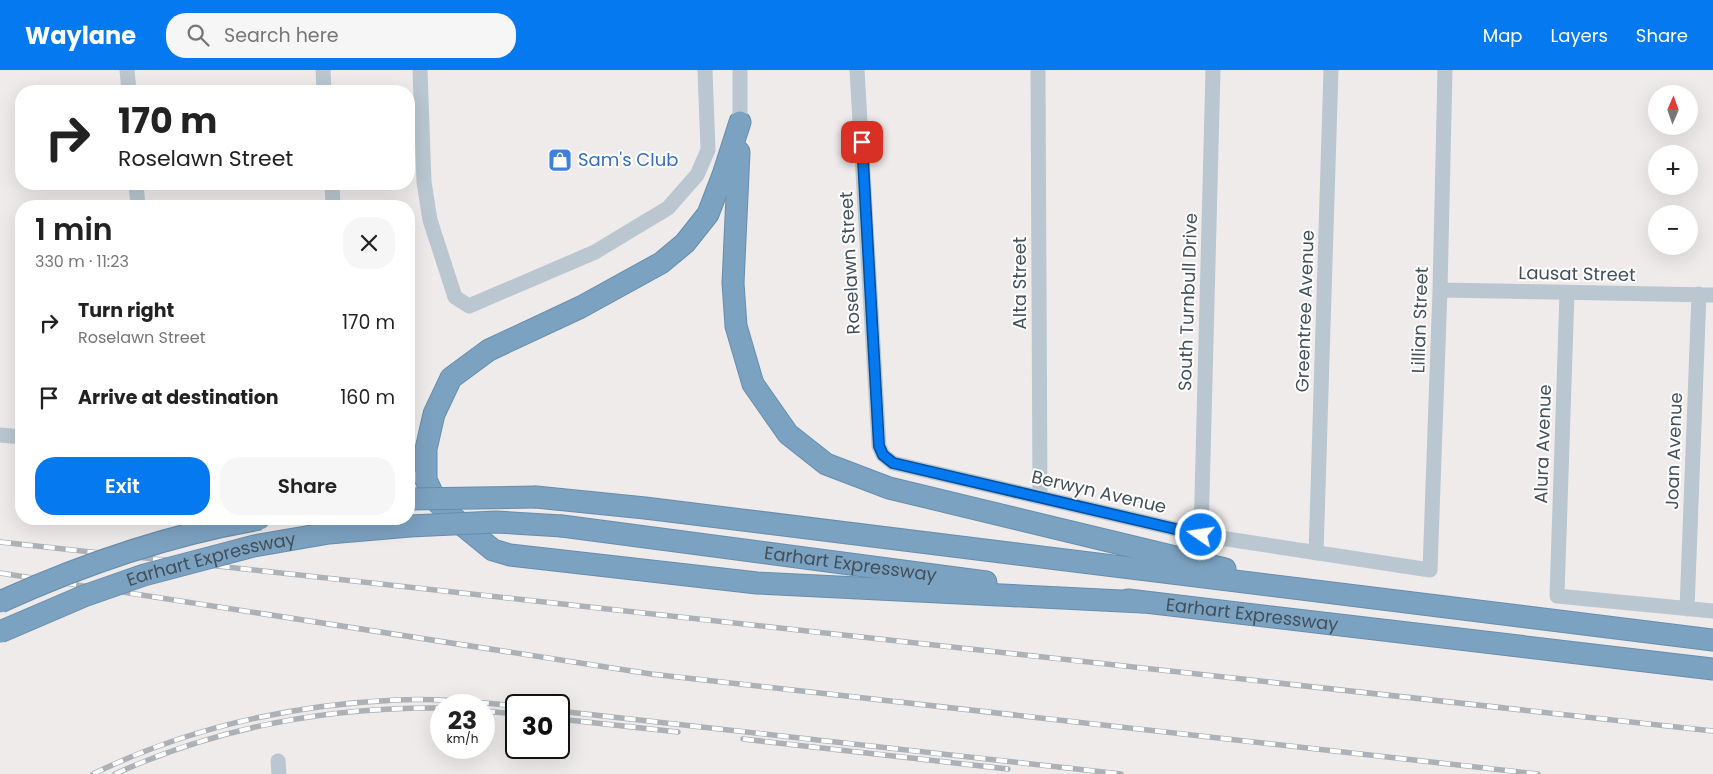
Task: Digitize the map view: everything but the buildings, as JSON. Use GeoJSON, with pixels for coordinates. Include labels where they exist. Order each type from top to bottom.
{"type":"FeatureCollection","features":[{"type":"Feature","properties":{"kind":"highway"},"geometry":{"type":"LineString","coordinates":[[740,122],[733,283],[736,326],[753,384],[788,434],[826,464],[889,488],[1325,593]]}},
{"type":"Feature","properties":{"kind":"highway"},"geometry":{"type":"LineString","coordinates":[[740,122],[708,214],[685,243],[661,263],[581,306],[488,350],[452,378],[434,414],[426,449],[426,480],[436,501],[486,545],[493,550],[510,556],[757,583],[1142,602]]}},
{"type":"Feature","properties":{"kind":"highway","name":"Earhart Expressway"},"geometry":{"type":"LineString","coordinates":[[415,499],[536,497],[645,508],[1713,640]]}},
{"type":"Feature","properties":{"kind":"highway","name":"Earhart Expressway"},"geometry":{"type":"LineString","coordinates":[[0,632],[84,596],[144,574],[254,546],[329,533],[410,526],[496,522],[562,526],[1142,602],[1713,669]]}},
{"type":"Feature","properties":{"kind":"highway","name":"Earhart Expressway"},"geometry":{"type":"LineString","coordinates":[[0,602],[90,565],[185,536],[234,525]]}},
{"type":"Feature","properties":{"kind":"street"},"geometry":{"type":"LineString","coordinates":[[127,70],[128,85]]}},
{"type":"Feature","properties":{"kind":"street"},"geometry":{"type":"LineString","coordinates":[[323,70],[324,85]]}},
{"type":"Feature","properties":{"kind":"street"},"geometry":{"type":"LineString","coordinates":[[420,70],[424,182],[430,220],[455,297],[469,306],[595,252],[668,208],[697,175],[708,150],[705,70]]}},
{"type":"Feature","properties":{"kind":"street"},"geometry":{"type":"LineString","coordinates":[[740,70],[740,122]]}},
{"type":"Feature","properties":{"kind":"street","name":"Roselawn Street"},"geometry":{"type":"LineString","coordinates":[[857,70],[879,446],[883,453]]}},
{"type":"Feature","properties":{"kind":"street","name":"Alta Street"},"geometry":{"type":"LineString","coordinates":[[1038,70],[1040,497]]}},
{"type":"Feature","properties":{"kind":"street","name":"South Turnbull Drive"},"geometry":{"type":"LineString","coordinates":[[1201,535],[1213,70]]}},
{"type":"Feature","properties":{"kind":"street","name":"Greentree Avenue"},"geometry":{"type":"LineString","coordinates":[[1316,553],[1331,70]]}},
{"type":"Feature","properties":{"kind":"street","name":"Lillian Street"},"geometry":{"type":"LineString","coordinates":[[1430,570],[1440,290],[1445,70]]}},
{"type":"Feature","properties":{"kind":"street","name":"Lausat Street"},"geometry":{"type":"LineString","coordinates":[[1440,290],[1706,294]]}},
{"type":"Feature","properties":{"kind":"street","name":"Alura Avenue"},"geometry":{"type":"LineString","coordinates":[[1567,293],[1557,596],[1688,609]]}},
{"type":"Feature","properties":{"kind":"street","name":"Joan Avenue"},"geometry":{"type":"LineString","coordinates":[[1688,609],[1706,294]]}},
{"type":"Feature","properties":{"kind":"street"},"geometry":{"type":"LineString","coordinates":[[0,435],[15,436]]}},
{"type":"Feature","properties":{"kind":"street","name":"Berwyn Avenue"},"geometry":{"type":"LineString","coordinates":[[883,453],[893,463],[1201,535],[1430,570]]}},
{"type":"Feature","properties":{"kind":"street"},"geometry":{"type":"LineString","coordinates":[[1688,609],[1713,611]]}},
{"type":"Feature","properties":{"kind":"railway"},"geometry":{"type":"LineString","coordinates":[[0,542],[1713,731]]}},
{"type":"Feature","properties":{"kind":"railway"},"geometry":{"type":"LineString","coordinates":[[0,573],[651,674],[1538,774]]}},
{"type":"Feature","properties":{"kind":"railway"},"geometry":{"type":"LineString","coordinates":[[93,774],[165,744],[202,732],[279,713],[318,707],[396,700],[456,701],[505,705]]}},
{"type":"Feature","properties":{"kind":"railway"},"geometry":{"type":"LineString","coordinates":[[115,774],[193,744],[274,723],[357,711],[430,708]]}},
{"type":"Feature","properties":{"kind":"railway"},"geometry":{"type":"LineString","coordinates":[[495,712],[505,713]]}},
{"type":"Feature","properties":{"kind":"railway"},"geometry":{"type":"LineString","coordinates":[[570,712],[1121,774]]}},
{"type":"Feature","properties":{"kind":"railway"},"geometry":{"type":"LineString","coordinates":[[570,720],[678,732]]}},
{"type":"Feature","properties":{"kind":"railway"},"geometry":{"type":"LineString","coordinates":[[743,739],[1008,769]]}},
{"type":"Feature","properties":{"kind":"place","name":"Sam's Club"},"geometry":{"type":"Point","coordinates":[560,160]}},
{"type":"Feature","properties":{"kind":"route"},"geometry":{"type":"LineString","coordinates":[[862,142],[879,446],[883,455],[893,463],[1201,535]]}}]}
